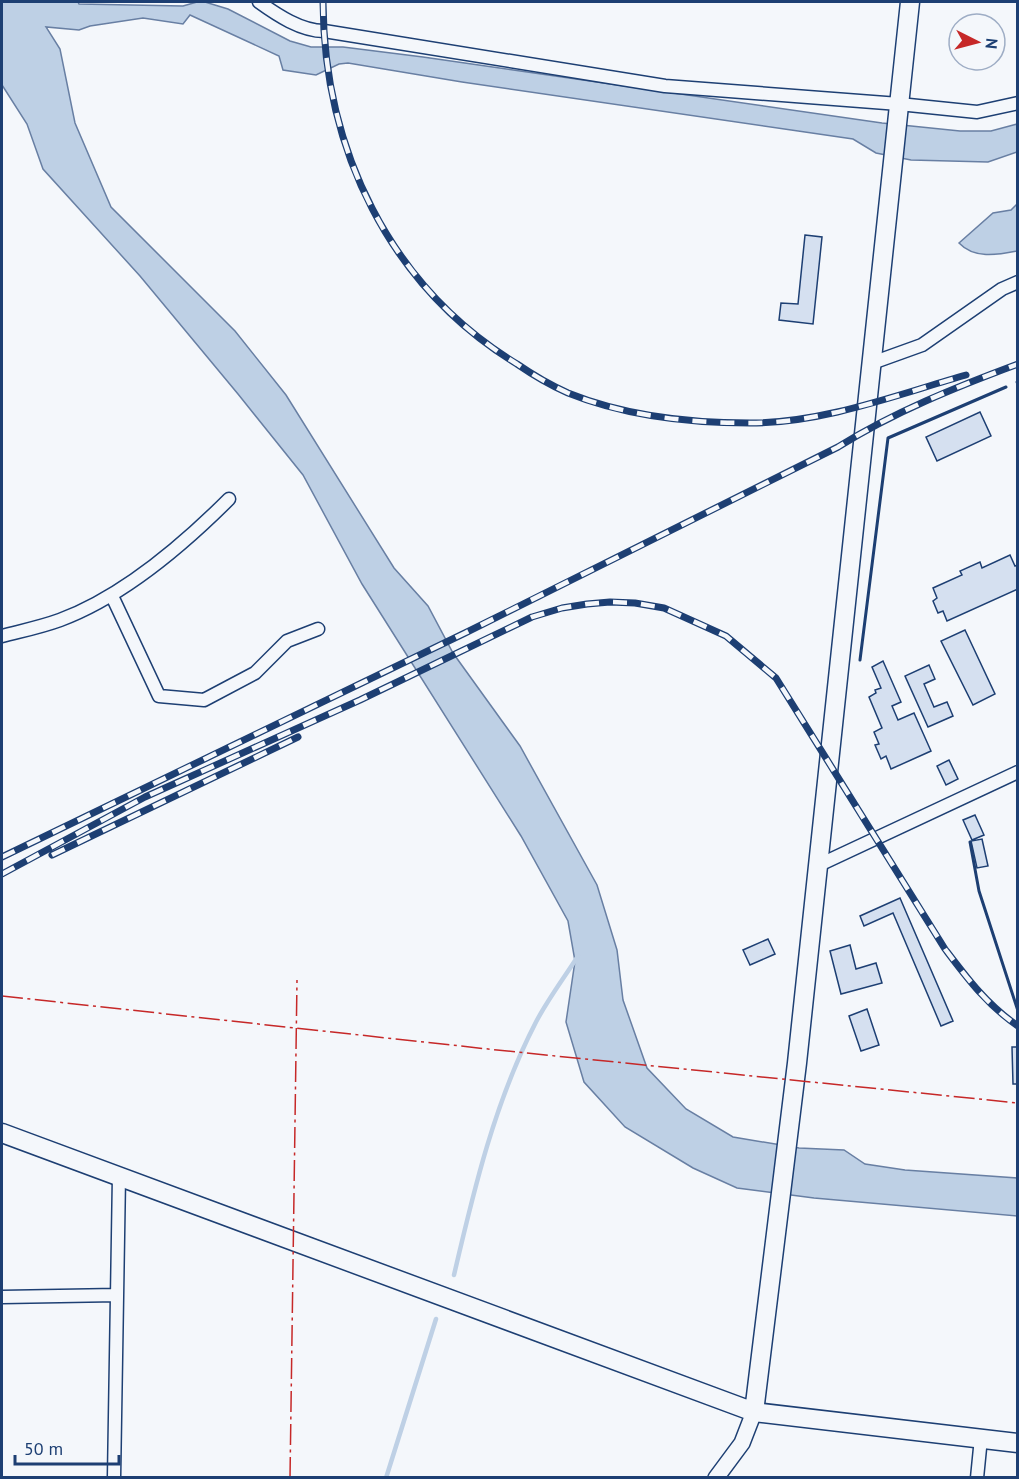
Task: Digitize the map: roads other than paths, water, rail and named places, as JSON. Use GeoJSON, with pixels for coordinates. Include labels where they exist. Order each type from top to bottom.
{"type":"FeatureCollection","features":[{"type":"Feature","properties":{"kind":"main road"},"geometry":{"type":"LineString","coordinates":[[754,1412],[819,865],[910,2]]}},
{"type":"Feature","properties":{"kind":"main road"},"geometry":{"type":"LineString","coordinates":[[2,1133],[754,1412],[1017,1443]]}},
{"type":"Feature","properties":{"kind":"street"},"geometry":{"type":"LineString","coordinates":[[259,2],[273,12],[312,31],[665,86],[898,109],[977,112],[1017,103]]}},
{"type":"Feature","properties":{"kind":"street"},"geometry":{"type":"LineString","coordinates":[[872,363],[922,345],[1017,282]]}},
{"type":"Feature","properties":{"kind":"street"},"geometry":{"type":"LineString","coordinates":[[2,636],[59,620],[112,596],[198,530],[229,499]]}},
{"type":"Feature","properties":{"kind":"street"},"geometry":{"type":"LineString","coordinates":[[112,596],[159,696],[204,700],[255,673],[287,641],[318,629]]}},
{"type":"Feature","properties":{"kind":"street"},"geometry":{"type":"LineString","coordinates":[[819,865],[1017,772]]}},
{"type":"Feature","properties":{"kind":"street"},"geometry":{"type":"LineString","coordinates":[[114,1478],[119,1176]]}},
{"type":"Feature","properties":{"kind":"street"},"geometry":{"type":"LineString","coordinates":[[2,1297],[117,1295]]}},
{"type":"Feature","properties":{"kind":"street"},"geometry":{"type":"LineString","coordinates":[[716,1478],[742,1443],[754,1412]]}},
{"type":"Feature","properties":{"kind":"street"},"geometry":{"type":"LineString","coordinates":[[977,1478],[981,1438]]}},
{"type":"Feature","properties":{"kind":"water"},"geometry":{"type":"Polygon","coordinates":[[[2,2],[183,6],[205,2],[228,9],[290,41],[311,47],[343,47],[423,57],[882,123],[960,131],[991,131],[1017,124],[1017,152],[988,162],[911,160],[876,153],[853,139],[462,82],[348,63],[339,64],[316,75],[283,70],[279,56],[190,15],[183,24],[143,18],[90,26],[79,30],[46,27],[60,49],[75,123],[111,207],[235,331],[286,395],[394,568],[428,606],[453,653],[520,746],[597,885],[617,950],[623,1000],[647,1068],[686,1109],[733,1137],[799,1148],[844,1150],[865,1164],[905,1170],[1017,1178],[1017,1216],[814,1198],[737,1188],[693,1168],[625,1127],[584,1082],[566,1022],[575,961],[568,921],[521,836],[362,584],[303,475],[140,276],[43,169],[27,124],[2,85],[2,2]]]}},
{"type":"Feature","properties":{"kind":"water"},"geometry":{"type":"Polygon","coordinates":[[[1017,204],[1017,251],[986,255],[972,252],[959,243],[993,213],[1011,210],[1017,204]]]}},
{"type":"Feature","properties":{"kind":"waterway"},"geometry":{"type":"LineString","coordinates":[[454,1275],[487,1146],[509,1083],[536,1022],[578,956]]}},
{"type":"Feature","properties":{"kind":"waterway"},"geometry":{"type":"LineString","coordinates":[[386,1478],[436,1319]]}},
{"type":"Feature","properties":{"kind":"railway"},"geometry":{"type":"LineString","coordinates":[[323,2],[326,57],[336,110],[351,161],[372,209],[400,254],[433,295],[472,332],[542,380],[590,401],[635,413],[681,420],[750,423],[778,422],[832,413],[966,375]]}},
{"type":"Feature","properties":{"kind":"railway"},"geometry":{"type":"LineString","coordinates":[[2,857],[465,633],[838,447],[903,411],[1018,364]]}},
{"type":"Feature","properties":{"kind":"railway"},"geometry":{"type":"LineString","coordinates":[[2,874],[145,797],[360,700],[532,617],[562,608],[587,604],[635,603],[664,608],[726,636],[776,678],[945,949],[987,1000],[1018,1026]]}},
{"type":"Feature","properties":{"kind":"railway"},"geometry":{"type":"LineString","coordinates":[[52,855],[298,737]]}}]}
